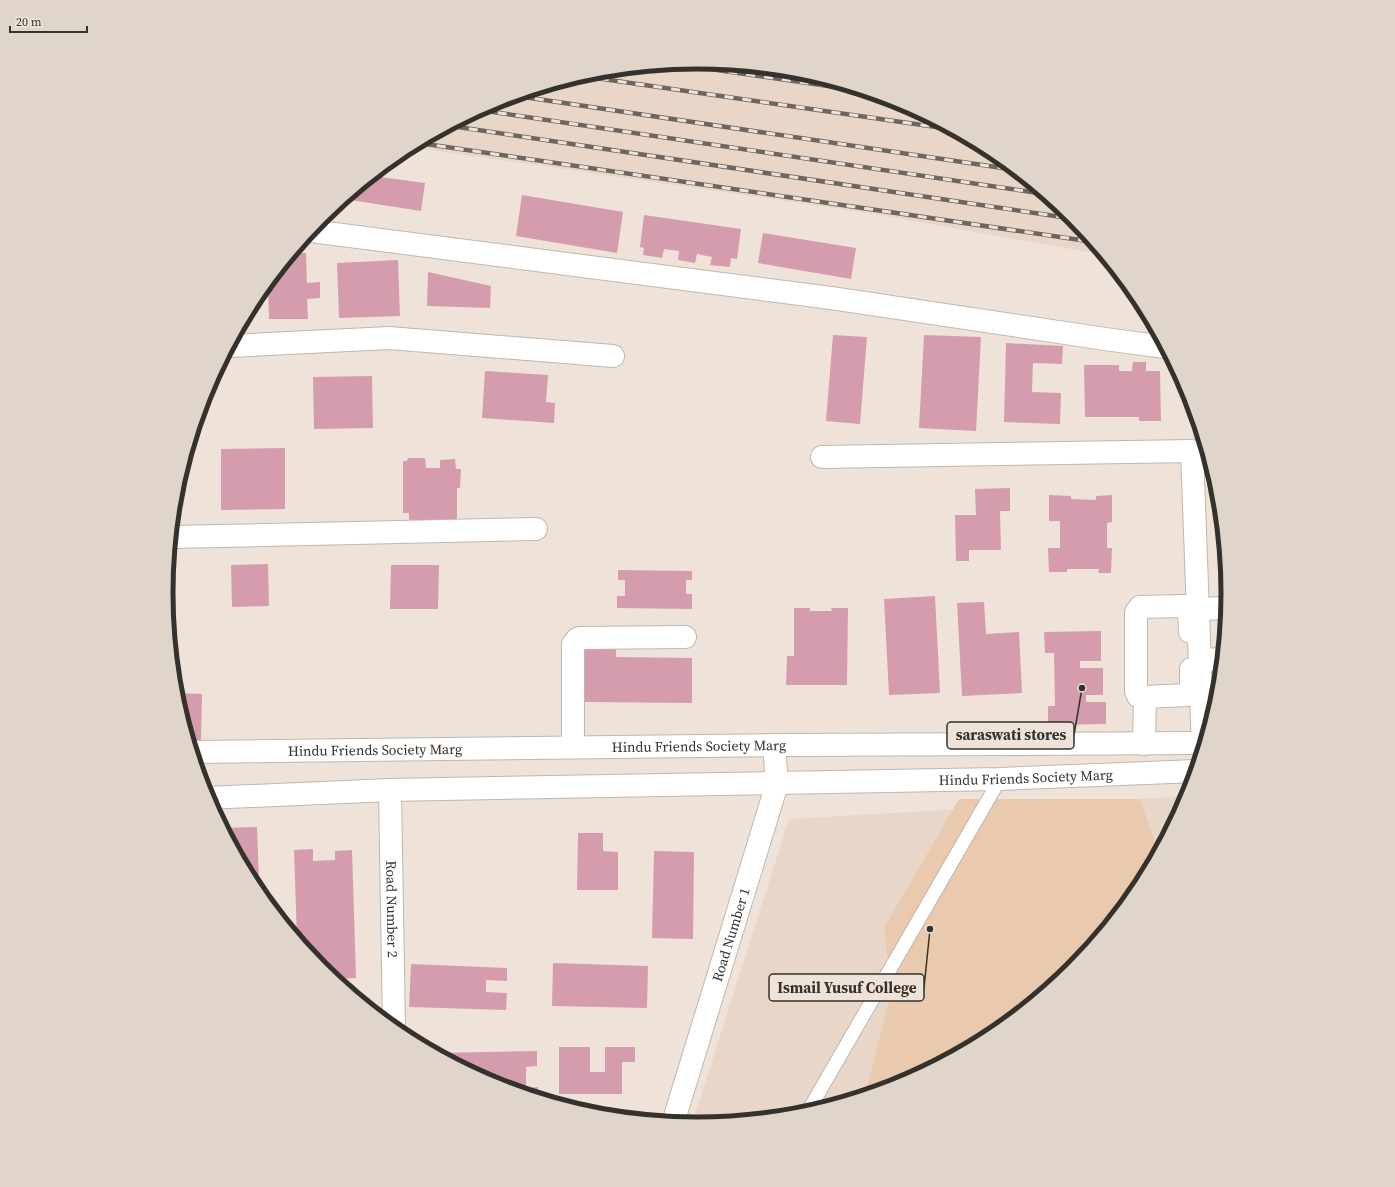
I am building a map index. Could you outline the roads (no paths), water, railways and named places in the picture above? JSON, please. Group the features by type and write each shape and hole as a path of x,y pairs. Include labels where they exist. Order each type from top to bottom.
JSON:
{"street":[{"path":"318,232 831,298 1160,346"},
{"path":"235,346 389,338 613,356"},
{"path":"822,457 1192,451 1203,731"},
{"path":"176,537 536,529"},
{"path":"1198,609 1222,609"},
{"path":"573,747 573,644 575,641 580,638 685,637"},
{"path":"1200,660 1218,659"},
{"path":"1144,744 1145,697"},
{"name":"Hindu Friends Society Marg","path":"198,752 774,745 1199,745"},
{"name":"Road Number 1","path":"675,1117 777,784 774,745"},
{"name":"Hindu Friends Society Marg","path":"215,798 390,790 1000,779 1191,771"},
{"name":"Road Number 2","path":"390,790 394,1021"}],"lane":[{"path":"812,1105 1000,779"}],"railway":[{"path":"713,69 830,86"},
{"path":"599,78 937,127"},
{"path":"528,98 1005,168"},
{"path":"491,112 1035,193"},
{"path":"458,127 1062,217"},
{"path":"427,144 1085,241"}],"place":[{"name":"saraswati stores","path":"1082,688"},
{"name":"Ismail Yusuf College","path":"930,929"}]}
